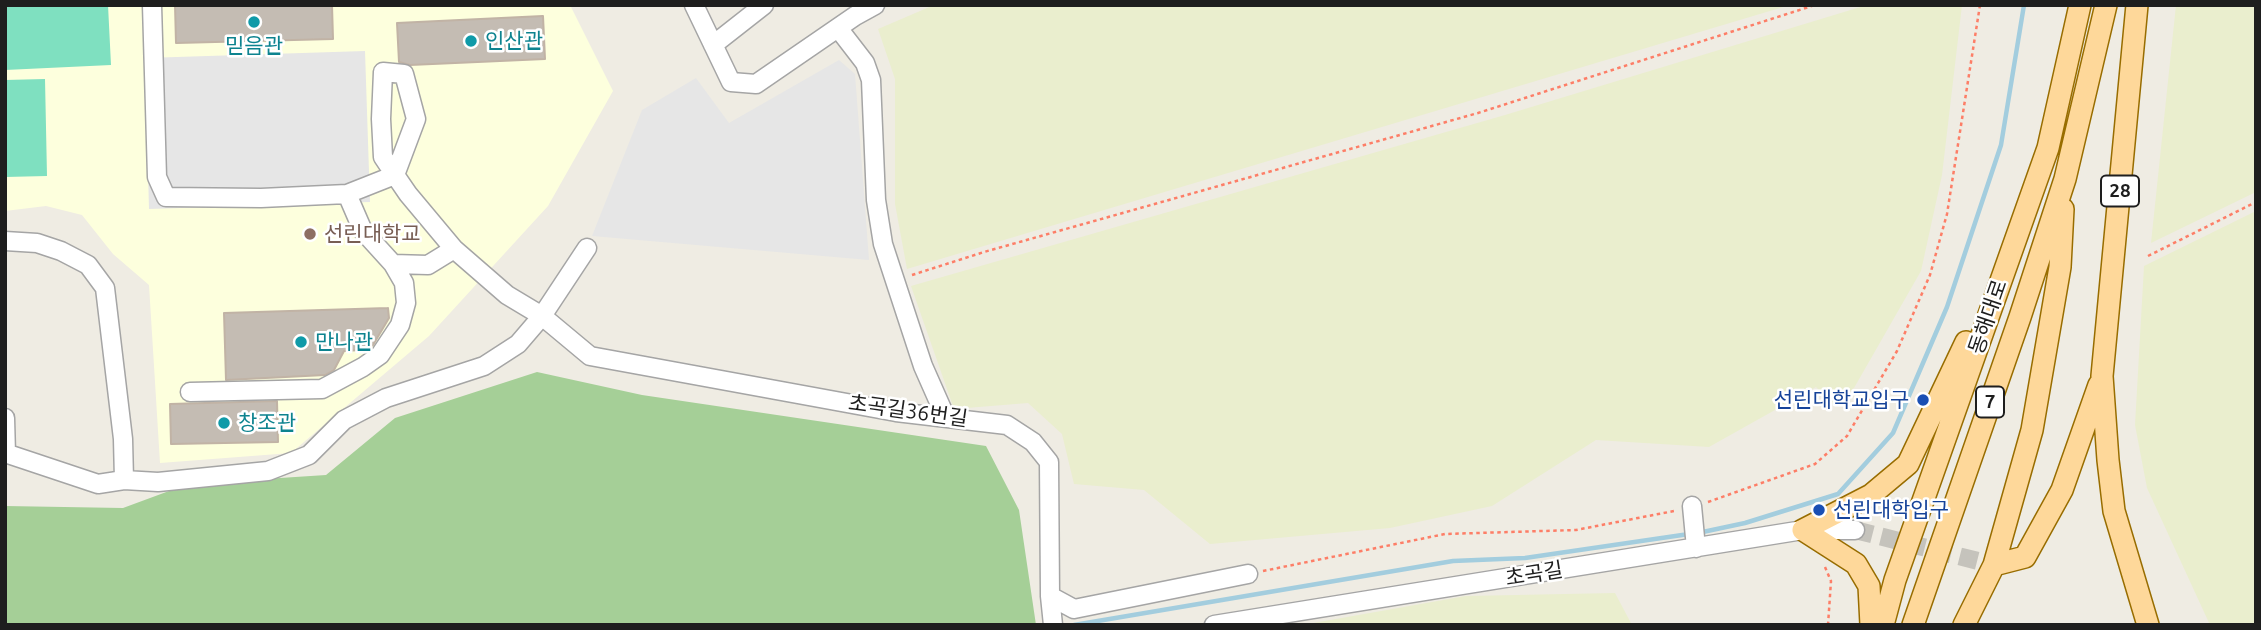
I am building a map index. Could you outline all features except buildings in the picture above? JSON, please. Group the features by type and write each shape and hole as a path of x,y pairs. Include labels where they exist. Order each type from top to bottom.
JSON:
{"main road":[{"name":"동해대로","path":"1883,625 1895,580 2048,148 2080,5"},
{"name":"동해대로","path":"1913,625 2065,179 2106,5"},
{"name":"28","path":"2137,5 2102,376 2114,511 2148,625"},
{"path":"1964,625 1994,565 2032,430 2060,267 2065,179"},
{"path":"1802,530 1871,495 1908,464 2011,250"},
{"path":"1994,565 2025,557 2062,490 2102,376"},
{"path":"1802,530 1856,564 1868,586 1871,625"}],"street":[{"path":"152,5 157,177 166,197 261,198 347,194 396,175"},
{"path":"694,5 731,82 756,84 875,5"},
{"path":"713,45 764,5"},
{"path":"838,28 865,63 871,80 876,200 883,244 923,366 946,418"},
{"name":"초곡길36번길","path":"396,175 416,119 404,74 383,72 383,157 408,194 454,250 507,295 542,316 590,356 896,412 1007,425 1033,442 1049,461 1050,596 1053,625"},
{"path":"190,393 322,389 380,355 400,325 406,303 404,283 393,264 363,231 347,194"},
{"path":"5,241 37,243 61,251 88,265 104,288 123,439 124,480"},
{"path":"5,418 6,454 99,484 124,480 158,482 268,471 309,455 344,420 386,398 484,366 519,344 542,316 587,248"},
{"path":"393,264 428,265 454,250"},
{"path":"1692,506 1696,548"},
{"name":"초곡길","path":"1214,625 1802,530 1855,530"},
{"path":"1050,596 1074,609 1248,574"}],"path":[{"path":"895,281 997,248 1478,113 1815,5"},
{"path":"1248,574 1445,534 1576,530 1638,519 1726,497 1815,464 1847,436 1897,351 1930,275 1947,214 1980,5"},
{"path":"2148,256 2256,202"},
{"path":"1822,560 1831,581 1828,625"}],"shaded area":[{"name":"선린대학교","path":"5,5 570,5 613,91 548,206 429,336 291,453 160,463 149,285 113,254 82,215 46,206 5,211"},
{"path":"934,5 1790,5 907,269 895,204 895,79 878,29"},
{"path":"1867,5 1962,5 1942,175 1921,271 1854,388 1832,404 1816,387 1709,447 1596,440 1492,506 1390,528 1210,544 1144,490 1074,484 1062,434 1028,403 954,409 911,286 1505,115"},
{"path":"2176,5 2256,5 2256,192 2151,243"},
{"path":"365,51 370,202 149,209 145,58"},
{"path":"839,60 855,74 869,260 592,236 642,110 696,78 729,123"},
{"path":"2256,211 2256,625 2210,625 2147,488 2135,425 2144,266"},
{"path":"1615,593 1632,625 1302,625 1466,596"}],"green space":[{"path":"5,5 108,5 111,65 5,70"},
{"path":"45,79 47,176 5,177 5,80"},
{"path":"537,372 642,395 986,446 1019,510 1036,625 5,625 5,506 123,508 188,484 326,475 395,418"}],"waterway":[{"path":"1698,533 1745,523 1838,494 1893,433 1947,307 2001,145 2024,5"},
{"path":"1074,625 1453,561 1525,558 1689,534"}],"tunnel":[{"path":"1855,530 1994,565"}],"place":[{"name":"믿음관","path":"254,22"},
{"name":"인산관","path":"471,41"},
{"name":"선린대학교","path":"310,234"},
{"name":"만나관","path":"301,342"},
{"name":"선린대학교입구","path":"1923,400"},
{"name":"창조관","path":"224,423"},
{"name":"선린대학입구","path":"1819,510"}]}
